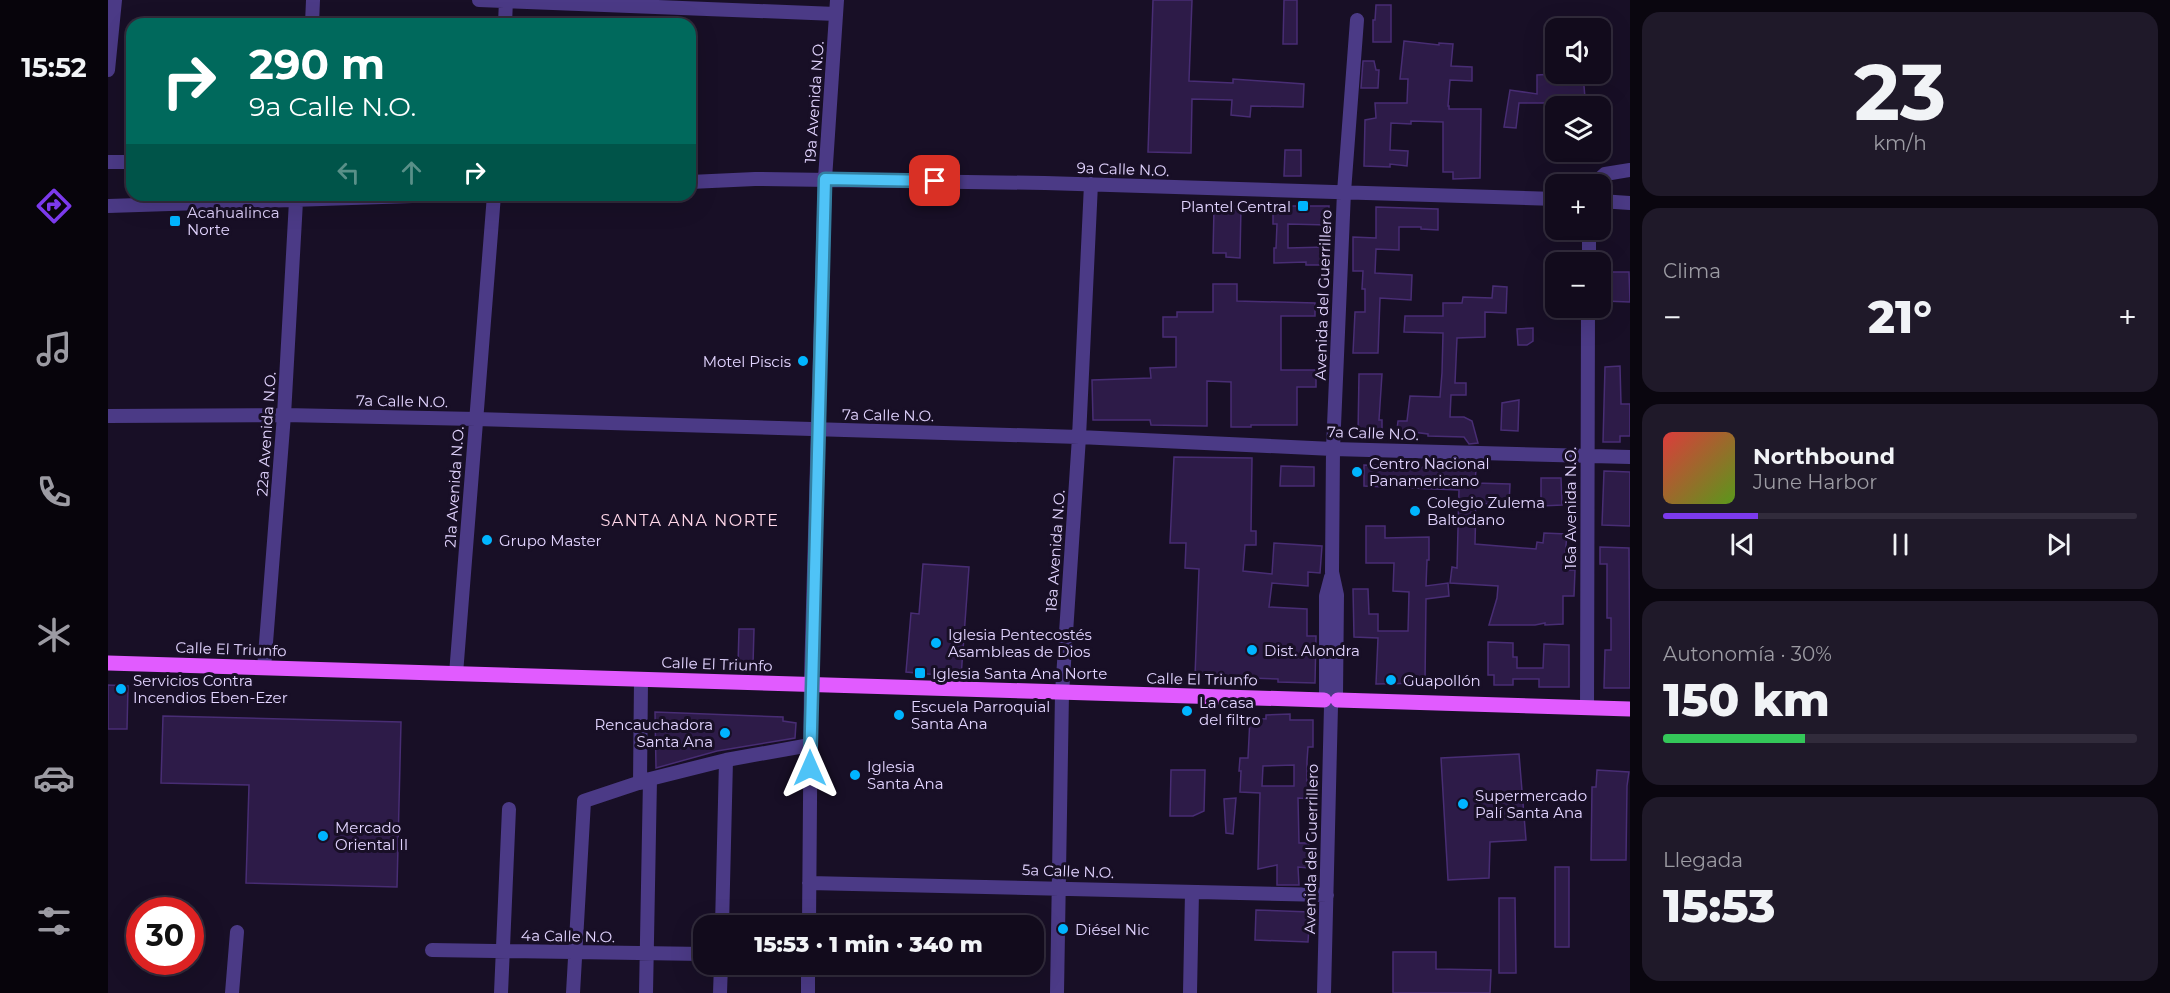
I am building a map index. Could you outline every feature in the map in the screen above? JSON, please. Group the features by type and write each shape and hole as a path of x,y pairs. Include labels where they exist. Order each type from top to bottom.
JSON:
{"main road":[{"name":"Calle El Triunfo","path":"108,663 1630,709"}],"street":[{"path":"108,70 115,0"},
{"path":"312,18 313,0"},
{"path":"479,0 836,14"},
{"name":"19a Avenida N.O.","path":"809,915 811,685 825,179 837,0"},
{"path":"505,18 506,1"},
{"name":"Avenida del Guerrillero","path":"1324,993 1331,699 1337,596 1332,572 1333,449 1344,192 1357,20"},
{"path":"108,162 126,162"},
{"path":"1605,174 1630,170"},
{"name":"9a Calle N.O.","path":"696,182 825,179 1091,184 1545,199"},
{"name":"18a Avenida N.O.","path":"1057,993 1062,693 1079,437 1091,184"},
{"path":"108,206 296,201"},
{"name":"22a Avenida N.O.","path":"264,668 284,415 296,201"},
{"name":"21a Avenida N.O.","path":"456,674 494,201"},
{"path":"1611,202 1630,203"},
{"name":"16a Avenida N.O.","path":"1587,708 1588,318"},
{"name":"7a Calle N.O.","path":"108,416 284,415 476,419 1079,437 1333,449 1630,457"},
{"path":"641,680 645,781 646,993"},
{"path":"573,993 584,801 645,781 726,760 810,745"},
{"path":"722,915 726,760"},
{"path":"501,993 509,809"},
{"name":"5a Calle N.O.","path":"809,883 1327,895"},
{"path":"1190,993 1192,892"},
{"path":"232,993 237,932"},
{"name":"4a Calle N.O.","path":"432,950 693,954"},
{"path":"720,993 721,975"},
{"path":"808,975 808,993"}],"building":[{"path":"1153,0 1192,0 1189,81 1233,83 1233,79 1304,84 1303,107 1251,106 1250,117 1231,115 1232,100 1192,99 1191,153 1148,152"},
{"path":"1284,0 1297,0 1297,44 1283,44"},
{"path":"1376,5 1391,5 1391,42 1373,42"},
{"path":"1404,41 1439,45 1439,43 1453,44 1451,66 1472,67 1472,81 1450,80 1448,106 1449,109 1481,109 1480,178 1453,179 1453,172 1443,172 1443,122 1391,123 1390,150 1408,151 1407,166 1390,164 1390,167 1364,166 1365,120 1376,118 1375,103 1407,103 1408,79 1400,79"},
{"path":"1363,61 1374,61 1376,70 1379,70 1378,88 1361,88"},
{"path":"1537,75 1545,75 1545,84 1584,84 1585,96 1545,96 1545,103 1519,103 1516,128 1504,127 1510,90 1537,94"},
{"path":"1285,150 1301,150 1301,176 1284,176"},
{"path":"1226,206 1241,206 1240,258 1226,257 1226,253 1213,253 1214,208 1226,208"},
{"path":"1273,206 1329,206 1328,225 1288,224 1288,248 1326,247 1326,265 1306,265 1306,262 1274,263 1277,224 1273,224"},
{"path":"1376,207 1438,209 1438,230 1399,227 1399,250 1376,249 1375,273 1412,275 1411,300 1380,298 1378,353 1353,353 1355,312 1365,312 1365,289 1362,289 1363,271 1353,271 1353,237 1376,238"},
{"path":"1611,272 1629,272 1630,302 1611,301"},
{"path":"1213,284 1237,284 1237,301 1315,303 1315,316 1281,316 1281,370 1316,370 1316,387 1297,387 1297,425 1231,427 1231,382 1207,381 1207,426 1151,425 1150,420 1093,420 1092,380 1151,378 1150,368 1176,367 1176,337 1163,337 1163,317 1177,317 1177,312 1213,312"},
{"path":"1493,286 1507,287 1506,313 1485,312 1485,337 1457,338 1455,383 1466,383 1466,395 1451,395 1450,417 1464,417 1472,421 1478,443 1469,444 1464,437 1428,436 1428,434 1397,430 1398,421 1407,421 1410,396 1440,397 1442,373 1443,333 1404,332 1405,316 1443,316 1443,303 1462,303 1463,297 1492,298"},
{"path":"1533,328 1533,341 1527,345 1518,345 1517,329"},
{"path":"1620,366 1621,404 1630,404 1630,436 1620,436 1620,442 1603,442 1605,367"},
{"path":"1359,374 1382,374 1379,420 1382,420 1382,435 1358,434"},
{"path":"1519,400 1518,431 1501,430 1502,403"},
{"path":"1174,457 1252,458 1251,531 1256,531 1256,545 1245,545 1243,571 1272,574 1274,543 1322,546 1320,573 1308,572 1308,586 1272,583 1269,607 1307,609 1307,636 1316,636 1315,683 1278,682 1278,679 1195,676 1199,569 1185,568 1186,543 1170,543"},
{"path":"1364,465 1476,469 1475,483 1510,484 1509,505 1476,503 1475,544 1536,549 1537,542 1543,543 1544,533 1567,534 1565,557 1571,557 1570,570 1575,570 1574,596 1563,596 1563,624 1489,625 1498,586 1450,583 1452,567 1457,568 1459,490 1364,486"},
{"path":"1281,466 1314,467 1314,486 1280,486"},
{"path":"1604,471 1630,472 1630,526 1602,525"},
{"path":"1541,478 1561,478 1562,505 1541,506"},
{"path":"1366,526 1385,526 1385,538 1429,537 1426,586 1448,583 1449,596 1426,599 1425,683 1376,684 1378,638 1354,637 1353,589 1368,589 1369,614 1378,614 1378,631 1408,631 1409,592 1393,591 1394,563 1366,563"},
{"path":"1600,547 1629,548 1630,688 1604,688 1605,650 1611,650 1611,618 1607,618 1607,564 1600,564"},
{"name":"Iglesia Pentecostés Asambleas de Dios","path":"923,564 969,567 961,677 906,672 911,613 919,614"},
{"path":"739,629 754,629 753,665 738,665"},
{"path":"1488,642 1513,643 1513,657 1517,657 1517,668 1543,668 1544,644 1569,645 1569,687 1539,687 1539,679 1513,679 1513,685 1494,685 1494,675 1488,675"},
{"path":"108,685 128,686 127,729 108,729"},
{"name":"Rencauchadora Santa Ana","path":"655,712 783,717 783,721 796,723 795,738 717,751 656,768"},
{"path":"1290,714 1290,720 1313,720 1313,747 1308,747 1307,781 1314,781 1313,799 1298,798 1299,843 1309,843 1309,868 1298,867 1299,885 1277,885 1277,865 1258,869 1260,793 1240,792 1240,758 1248,758 1250,718 1266,719 1266,715","holes":["1294,765 1294,786 1262,786 1263,766"]},
{"name":"Mercado Oriental II","path":"163,716 401,722 397,887 246,883 249,785 161,783"},
{"path":"1519,754 1526,840 1490,842 1489,878 1448,880 1441,758"},
{"path":"1171,770 1205,770 1204,811 1193,816 1170,816"},
{"path":"1597,770 1629,772 1626,860 1591,860 1592,787 1596,787"},
{"path":"1236,798 1233,834 1226,833 1224,799"},
{"path":"1555,867 1569,867 1569,947 1555,947"},
{"path":"1499,898 1515,898 1516,973 1499,973"},
{"path":"1256,910 1310,912 1308,942 1255,940"},
{"path":"1393,952 1436,952 1436,969 1491,970 1490,993 1393,993"}],"place":[{"name":"Plantel Central","path":"1303,206"},
{"name":"Acahualinca Norte","path":"175,221"},
{"name":"Motel Piscis","path":"803,361"},
{"name":"Centro Nacional Panamericano","path":"1357,472"},
{"name":"Colegio Zulema Baltodano","path":"1415,511"},
{"name":"Grupo Master","path":"487,540"},
{"name":"Iglesia Pentecostés Asambleas de Dios","path":"936,643"},
{"name":"Dist. Alondra","path":"1252,650"},
{"name":"Iglesia Santa Ana Norte","path":"920,673"},
{"name":"Guapollón","path":"1391,680"},
{"name":"Servicios Contra Incendios Eben-Ezer","path":"121,689"},
{"name":"La casa del filtro","path":"1187,711"},
{"name":"Escuela Parroquial Santa Ana","path":"899,715"},
{"name":"Rencauchadora Santa Ana","path":"725,733"},
{"name":"Iglesia Santa Ana","path":"855,775"},
{"name":"Supermercado Palí Santa Ana","path":"1463,804"},
{"name":"Mercado Oriental II","path":"323,836"},
{"name":"Diésel Nic","path":"1063,929"}],"district":[{"name":"SANTA ANA NORTE","path":"690,520"}],"route":[{"path":"810,768 825,179 935,181"}]}
